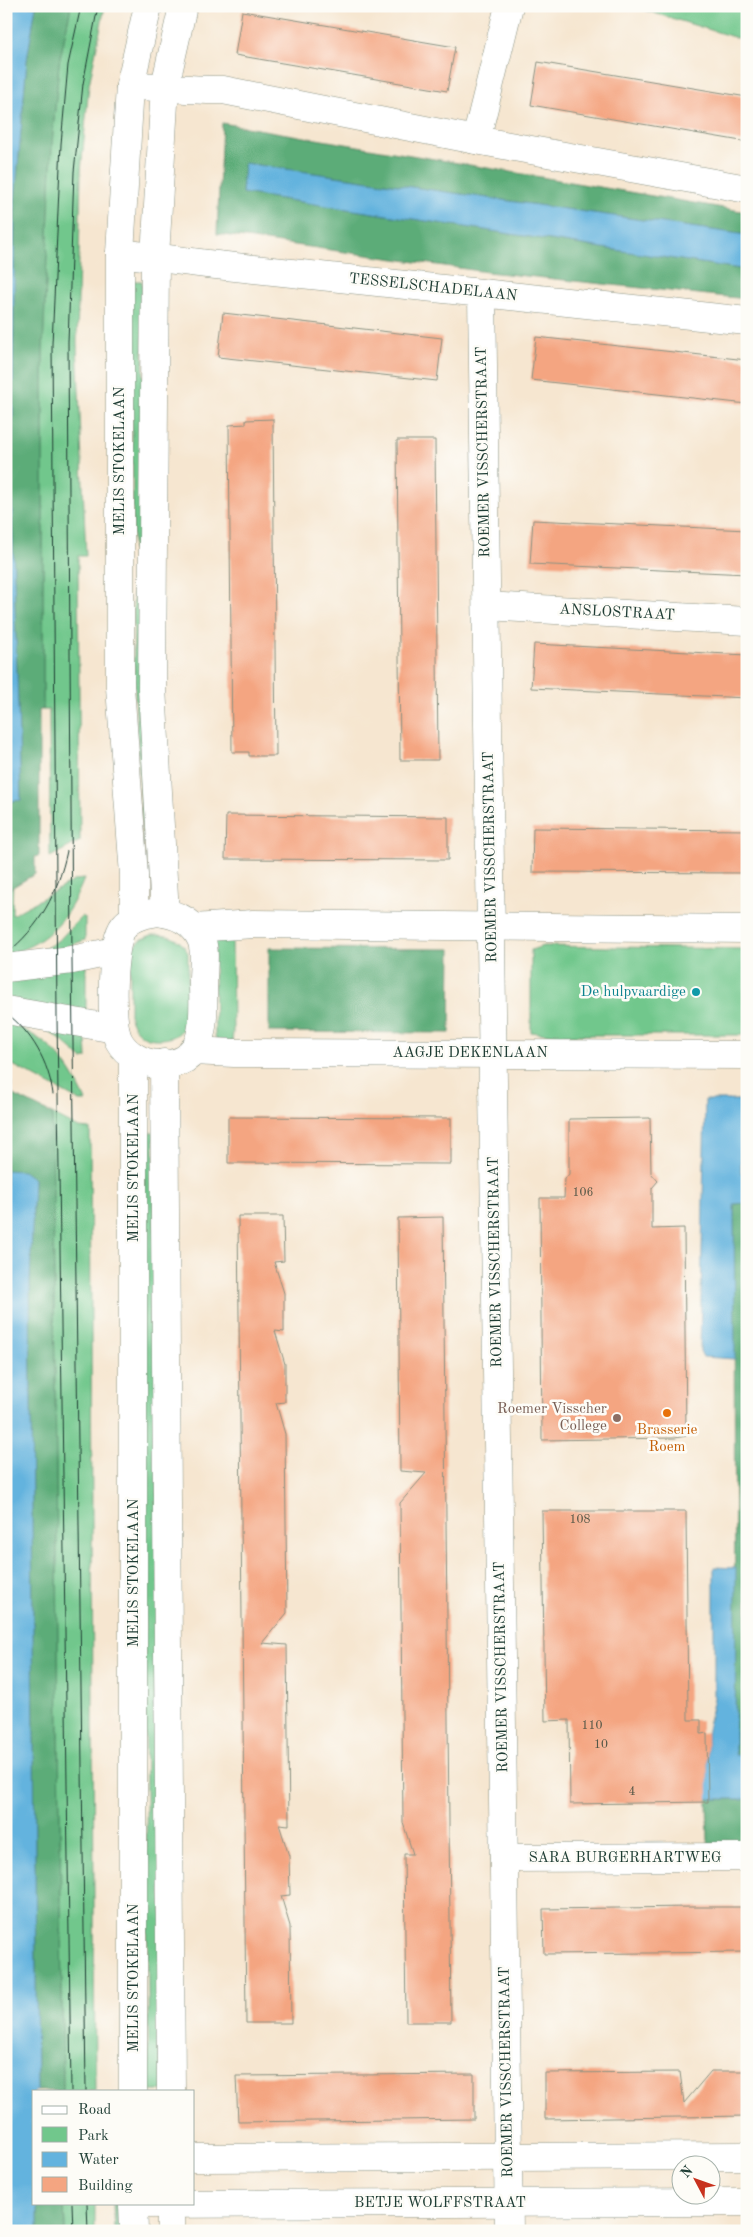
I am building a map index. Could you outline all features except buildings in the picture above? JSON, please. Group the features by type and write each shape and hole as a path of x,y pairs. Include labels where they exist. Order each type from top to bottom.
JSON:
{"street":[{"name":"MELIS STOKELAAN","path":"134,918 134,875 120,687 120,253 130,86 148,6"},
{"path":"165,913 152,688 155,257 165,86 183,6"},
{"path":"476,140 509,6"},
{"path":"130,86 165,86 199,90 223,90 476,140 747,188"},
{"name":"TESSELSCHADELAAN","path":"120,253 482,294 747,321"},
{"name":"ROEMER VISSCHERSTRAAT","path":"482,294 509,2231"},
{"name":"ANSLOSTRAAT","path":"486,606 747,621"},
{"path":"158,912 165,913 177,915 194,928 204,946 203,1032 192,1050 181,1061 151,1063 133,1056 120,1042 115,1029 115,951 124,926 134,918 158,912"},
{"path":"194,928 253,924 491,928 747,929"},
{"path":"6,968 72,960 115,951"},
{"path":"6,1010 115,1029"},
{"name":"AAGJE DEKENLAAN","path":"192,1050 234,1053 747,1055"},
{"name":"MELIS STOKELAAN","path":"133,1056 133,2090"},
{"name":"MELIS STOKELAAN","path":"164,1063 171,2090"},
{"name":"SARA BURGERHARTWEG","path":"504,1858 747,1857"},
{"path":"195,2158 747,2156"},
{"name":"BETJE WOLFFSTRAAT","path":"134,2213 509,2203 747,2202"}],"green space":[{"path":"6,6 35,6 12,915 75,880 84,879 72,905 56,926 37,942 11,954 86,965 86,1014 10,1024 36,1037 57,1054 73,1075 86,1101 80,1101 11,1064 14,1237 6,2231"},
{"path":"36,6 71,6 59,63 52,143 43,348 43,710 39,710 39,856 35,857 35,874 6,891 6,802 21,800 12,512 15,201 27,60"},
{"path":"71,6 105,6 89,85 81,172 77,343 86,556 78,556 80,841 50,857 49,710 43,710 43,348 52,143 59,63"},
{"path":"631,6 747,6 747,41"},
{"path":"222,123 747,212 747,235 244,163 242,193 747,270 747,299 487,272 217,234"},
{"path":"133,281 142,281 151,842 143,842 134,677 131,286"},
{"path":"82,916 85,918 85,940 41,956 40,952 60,939"},
{"path":"152,935 178,940 188,953 188,1011 186,1019 180,1032 166,1039 154,1039 142,1035 136,1030 130,1018 130,952 139,941"},
{"path":"232,936 232,1043 216,1039 215,1035 214,944 215,939"},
{"path":"543,946 747,949 747,1035 555,1035 531,1032 531,950"},
{"path":"269,948 451,949 450,1033 269,1032"},
{"path":"41,1026 86,1037 87,1058 82,1059 61,1040"},
{"path":"6,1091 52,1114 63,2090 37,2090 30,1282 34,1179 6,1170"},
{"path":"52,1114 79,1128 90,1129 95,2090 63,2090"},
{"path":"145,1133 154,1133 164,2090 149,2090 141,1300"},
{"path":"747,1203 747,1759 735,1754 734,1204"},
{"path":"707,1799 747,1799 747,1844 708,1844"},
{"path":"38,2204 64,2204 65,2231 38,2231"},
{"path":"64,2204 95,2204 95,2231 65,2231"},
{"path":"113,2204 129,2204 129,2231 114,2231"}],"water":[{"path":"6,6 36,6 27,60 15,201 12,512 21,800 6,802"},
{"path":"244,163 747,235 747,270 242,193"},
{"path":"705,1100 741,1100 741,1174 747,1174 747,1203 734,1204 735,1359 703,1357 700,1351"},
{"path":"6,1170 23,1171 34,1179 30,1282 37,2090 32,2090 32,2204 38,2204 38,2231 6,2231"},
{"path":"714,1567 736,1568 735,1754 747,1759 747,1799 707,1799 707,1730 714,1698"}],"tram line":[{"path":"71,2090 57,1017 52,344 61,144 68,65 81,6"},
{"path":"86,2090 72,960 68,342 74,172 83,84 98,6"},
{"path":"6,954 29,932 46,908 53,895 67,851"},
{"path":"6,1013 24,1029 38,1049 48,1071 53,1094"},
{"path":"72,2204 73,2231"},
{"path":"87,2204 88,2231"}],"place":[{"name":"De hulpvaardige","path":"696,992"},
{"name":"Brasserie Roem","path":"667,1413"},
{"name":"Roemer Visscher College","path":"617,1418"}]}
